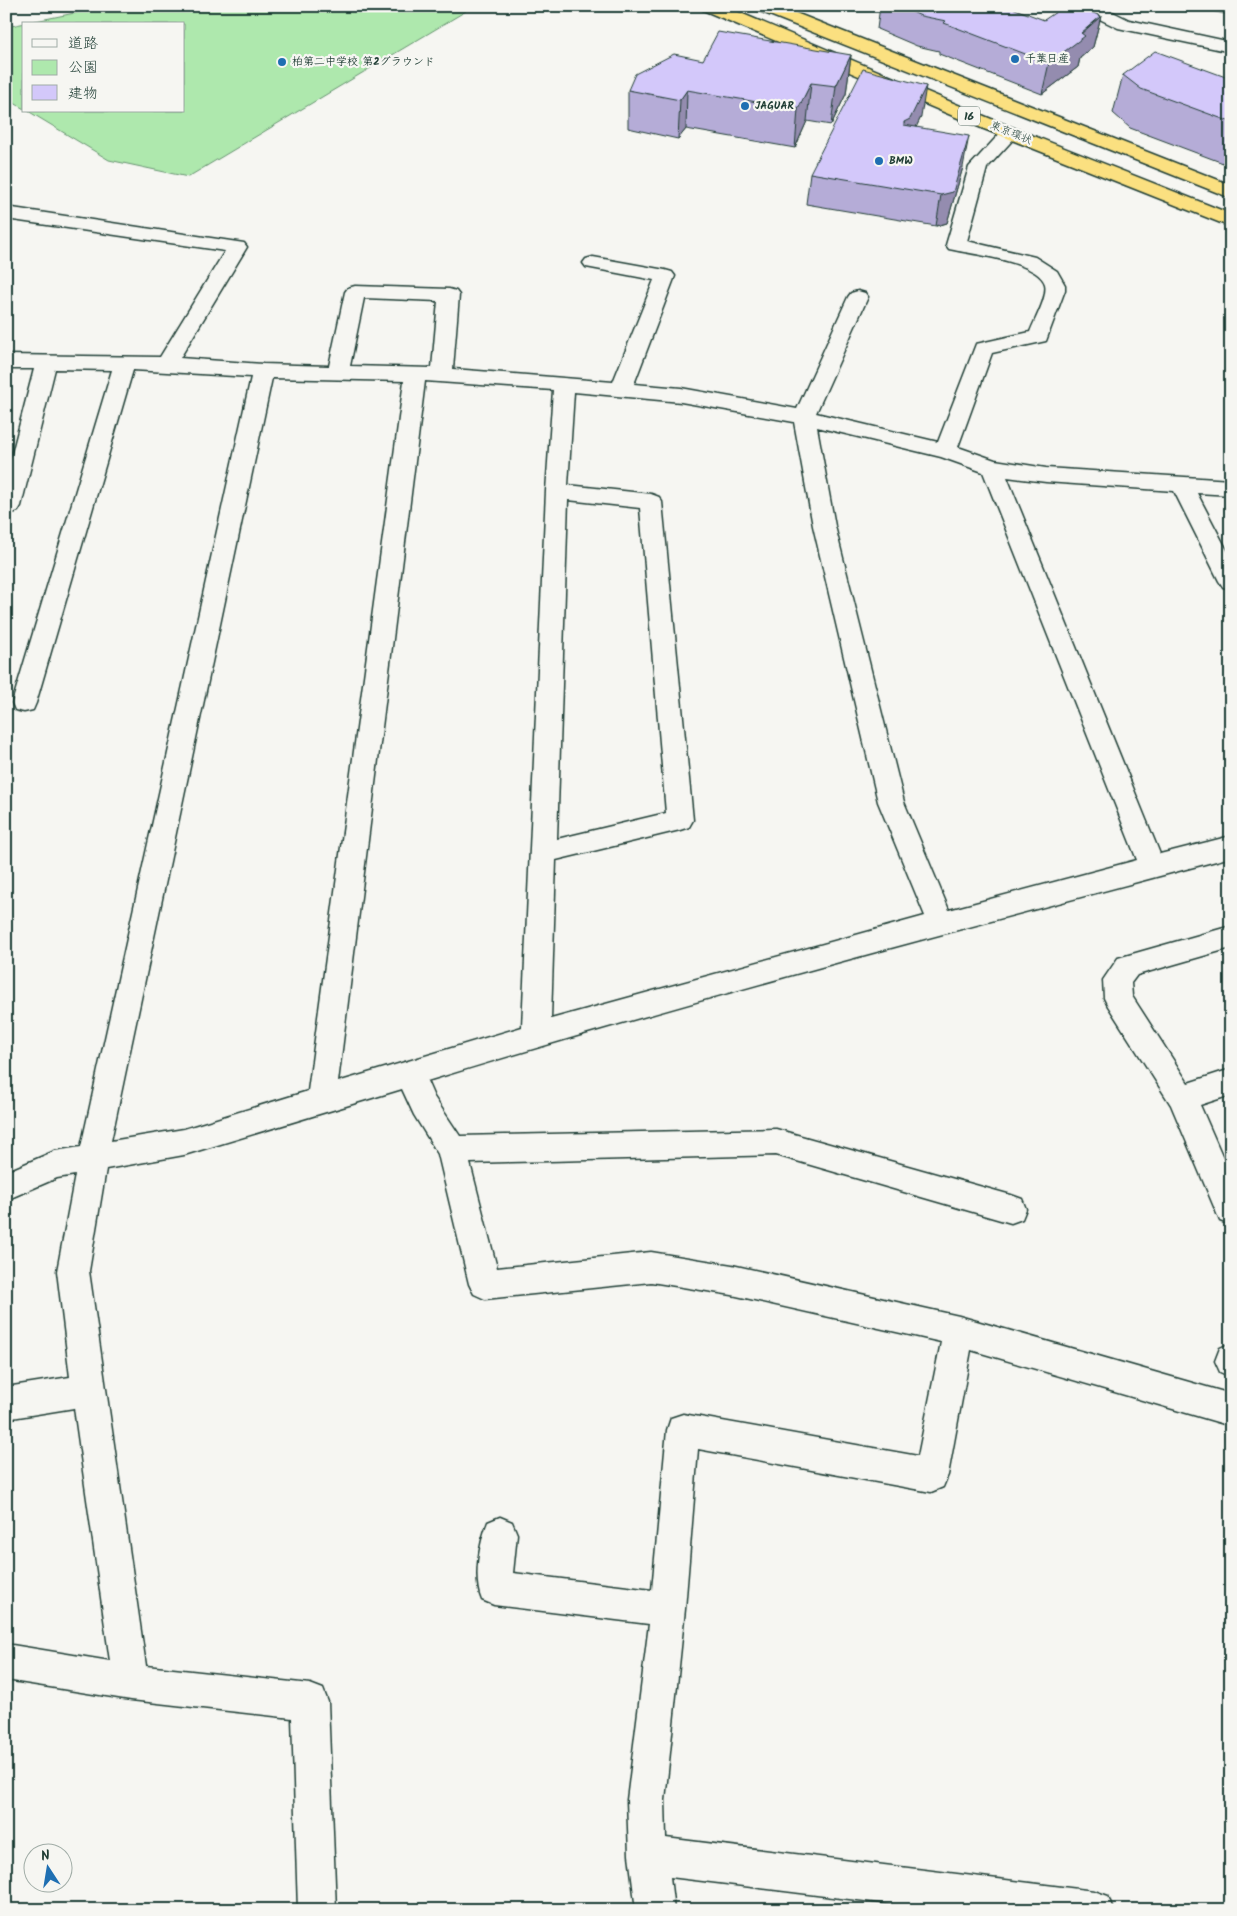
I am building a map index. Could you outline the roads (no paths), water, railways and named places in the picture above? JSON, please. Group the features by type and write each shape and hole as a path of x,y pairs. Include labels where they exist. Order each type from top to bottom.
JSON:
{"highway":[{"name":"東京環状","path":"709,6 1010,133 1231,221"},
{"name":"東京環状","path":"763,6 1231,192"}],"street":[{"path":"1086,6 1124,24 1231,47"},
{"path":"1217,6 1231,9"},
{"path":"946,452 983,349 1039,336 1055,286 1051,274 1036,263 956,245 978,167 1010,133"},
{"path":"6,213 237,247 166,364"},
{"path":"593,262 665,276 621,389"},
{"path":"338,373 355,292 449,295 442,375"},
{"path":"858,297 804,418 824,526 891,802 941,923"},
{"path":"7,356 46,362 166,364 263,371 442,375 564,383 681,395 804,418 946,452 992,468 1046,475 1231,488"},
{"path":"6,508 10,506 46,362"},
{"path":"24,703 124,364"},
{"path":"131,1682 88,1390 73,1270 93,1158 263,371"},
{"path":"322,1098 414,374"},
{"path":"536,1035 557,491 564,383"},
{"path":"992,468 1152,866"},
{"path":"1182,486 1231,581"},
{"path":"542,853 680,820 651,502 557,491"},
{"path":"6,1186 55,1165 184,1142 322,1098 536,1035 941,923 1231,846"},
{"path":"1231,938 1128,966 1117,980 1118,998 1182,1098 1231,1211"},
{"path":"409,1073 424,1106 452,1150 485,1284 651,1267 732,1280 959,1330 1231,1410"},
{"path":"1182,1098 1231,1082"},
{"path":"452,1150 776,1142 1011,1209"},
{"path":"655,1910 648,1855 646,1800 668,1609 683,1430 932,1475 959,1330"},
{"path":"6,1403 88,1390"},
{"path":"500,1534 494,1588 668,1609"},
{"path":"6,1662 131,1682 310,1702 317,1910"},
{"path":"648,1855 1094,1910"}],"place":[{"name":"千葉日産","path":"1015,59"},
{"name":"柏第二中学校 第2グラウンド","path":"282,62"},
{"name":"JAGUAR","path":"745,106"},
{"name":"BMW","path":"879,161"}]}
